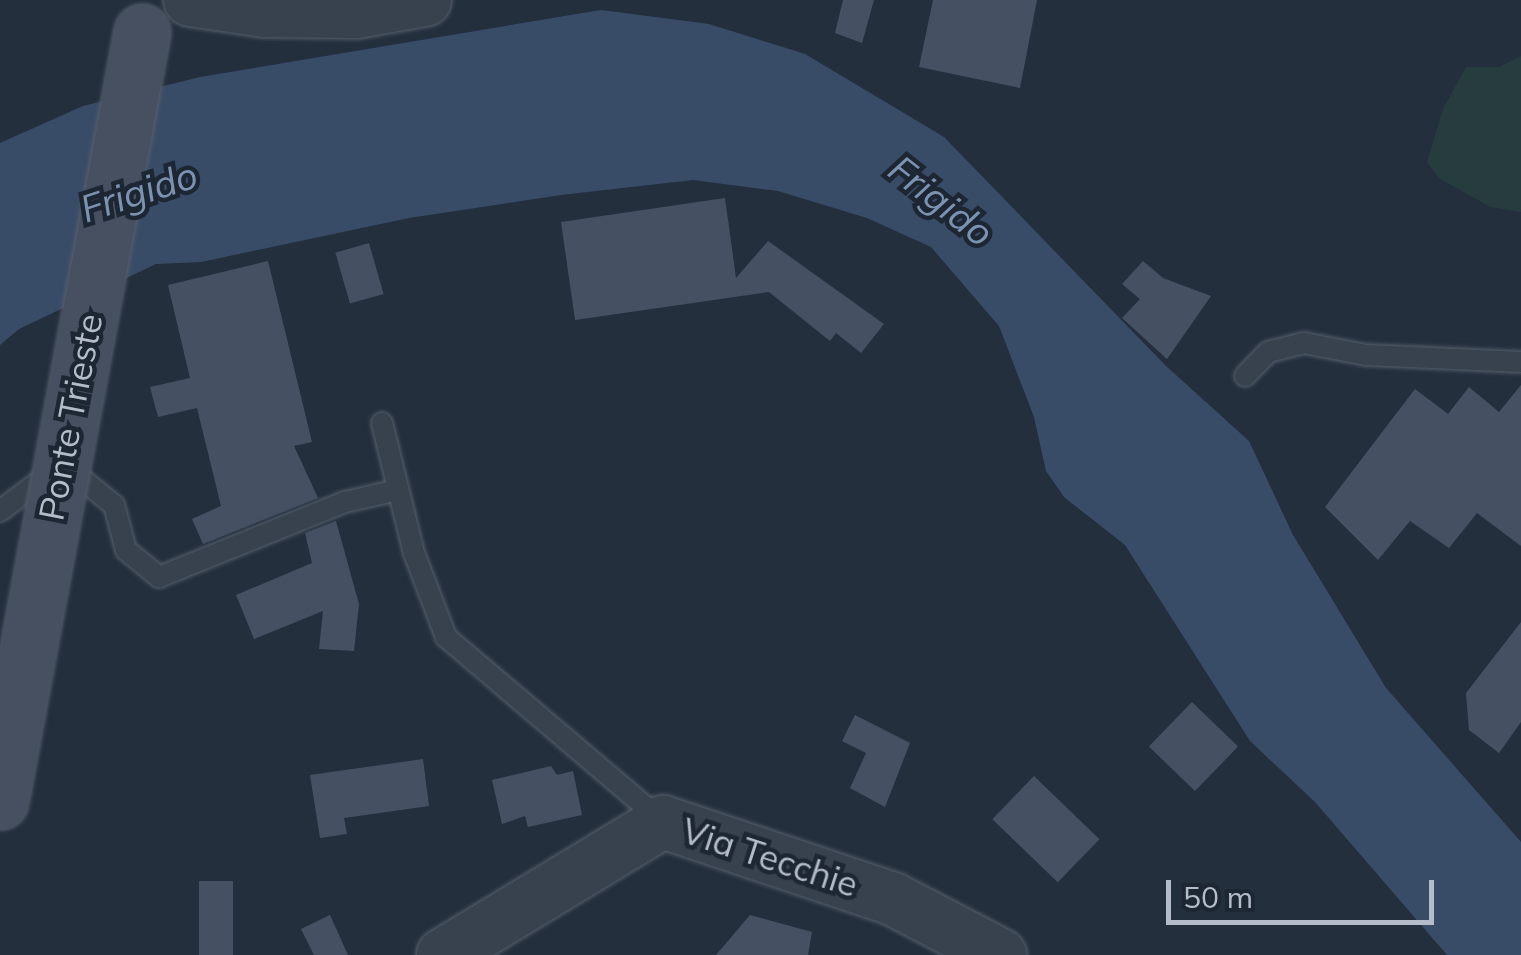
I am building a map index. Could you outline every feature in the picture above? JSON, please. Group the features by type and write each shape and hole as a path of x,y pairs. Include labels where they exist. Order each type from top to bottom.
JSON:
{"main road":[{"name":"Ponte Trieste","path":"0,801 142,32"}],"street":[{"path":"190,0 283,12 357,12 425,0"},
{"name":"Via Tecchie","path":"443,955 663,822 893,899 1000,955"}],"lane":[{"path":"1245,376 1268,352 1304,343 1366,354 1521,362"},
{"path":"382,423 398,490 446,638 663,822"},
{"path":"0,511 36,484 83,480 114,505 126,550 159,578 345,502 398,490"}],"green space":[{"path":"1521,56 1521,212 1490,207 1439,178 1427,162 1443,109 1466,67 1499,67"}],"water":[{"name":"Frigido","path":"601,10 709,24 805,54 944,137 1166,366 1249,441 1293,535 1386,688 1521,842 1521,955 1447,955 1315,802 1250,741 1125,545 1064,497 1046,471 1034,417 999,326 931,247 867,218 778,191 693,180 561,195 409,218 201,262 156,264 19,329 0,345 0,143 83,106 200,77"}],"building":[{"path":"843,0 874,0 862,43 835,33"},
{"path":"933,0 1037,0 1020,88 919,67"},
{"path":"725,198 736,278 768,241 884,324 861,353 836,333 830,341 769,292 575,320 561,222"},
{"path":"369,243 384,294 350,304 335,253"},
{"path":"268,261 312,442 294,446 318,498 203,544 192,519 221,506 197,408 158,417 150,387 190,378 168,285"},
{"path":"1143,261 1163,278 1211,296 1167,359 1122,318 1140,299 1122,284"},
{"path":"1521,385 1521,546 1477,513 1449,548 1410,521 1378,560 1325,507 1415,389 1448,414 1469,387 1499,412"},
{"path":"336,521 359,604 354,651 319,649 323,611 254,639 236,595 312,563 305,533"},
{"path":"1521,622 1521,722 1499,753 1469,730 1466,693"},
{"path":"1192,702 1238,746 1195,791 1149,747"},
{"path":"855,715 910,743 885,807 850,788 866,753 842,741"},
{"path":"423,759 429,806 344,818 347,834 320,838 310,775"},
{"path":"551,766 557,775 573,771 582,815 528,827 525,816 502,824 492,780"},
{"path":"1034,776 1099,839 1058,882 992,819"},
{"path":"199,881 233,881 233,955 199,955"},
{"path":"330,915 348,955 314,955 301,929"},
{"path":"750,915 812,932 808,955 716,955"}]}
